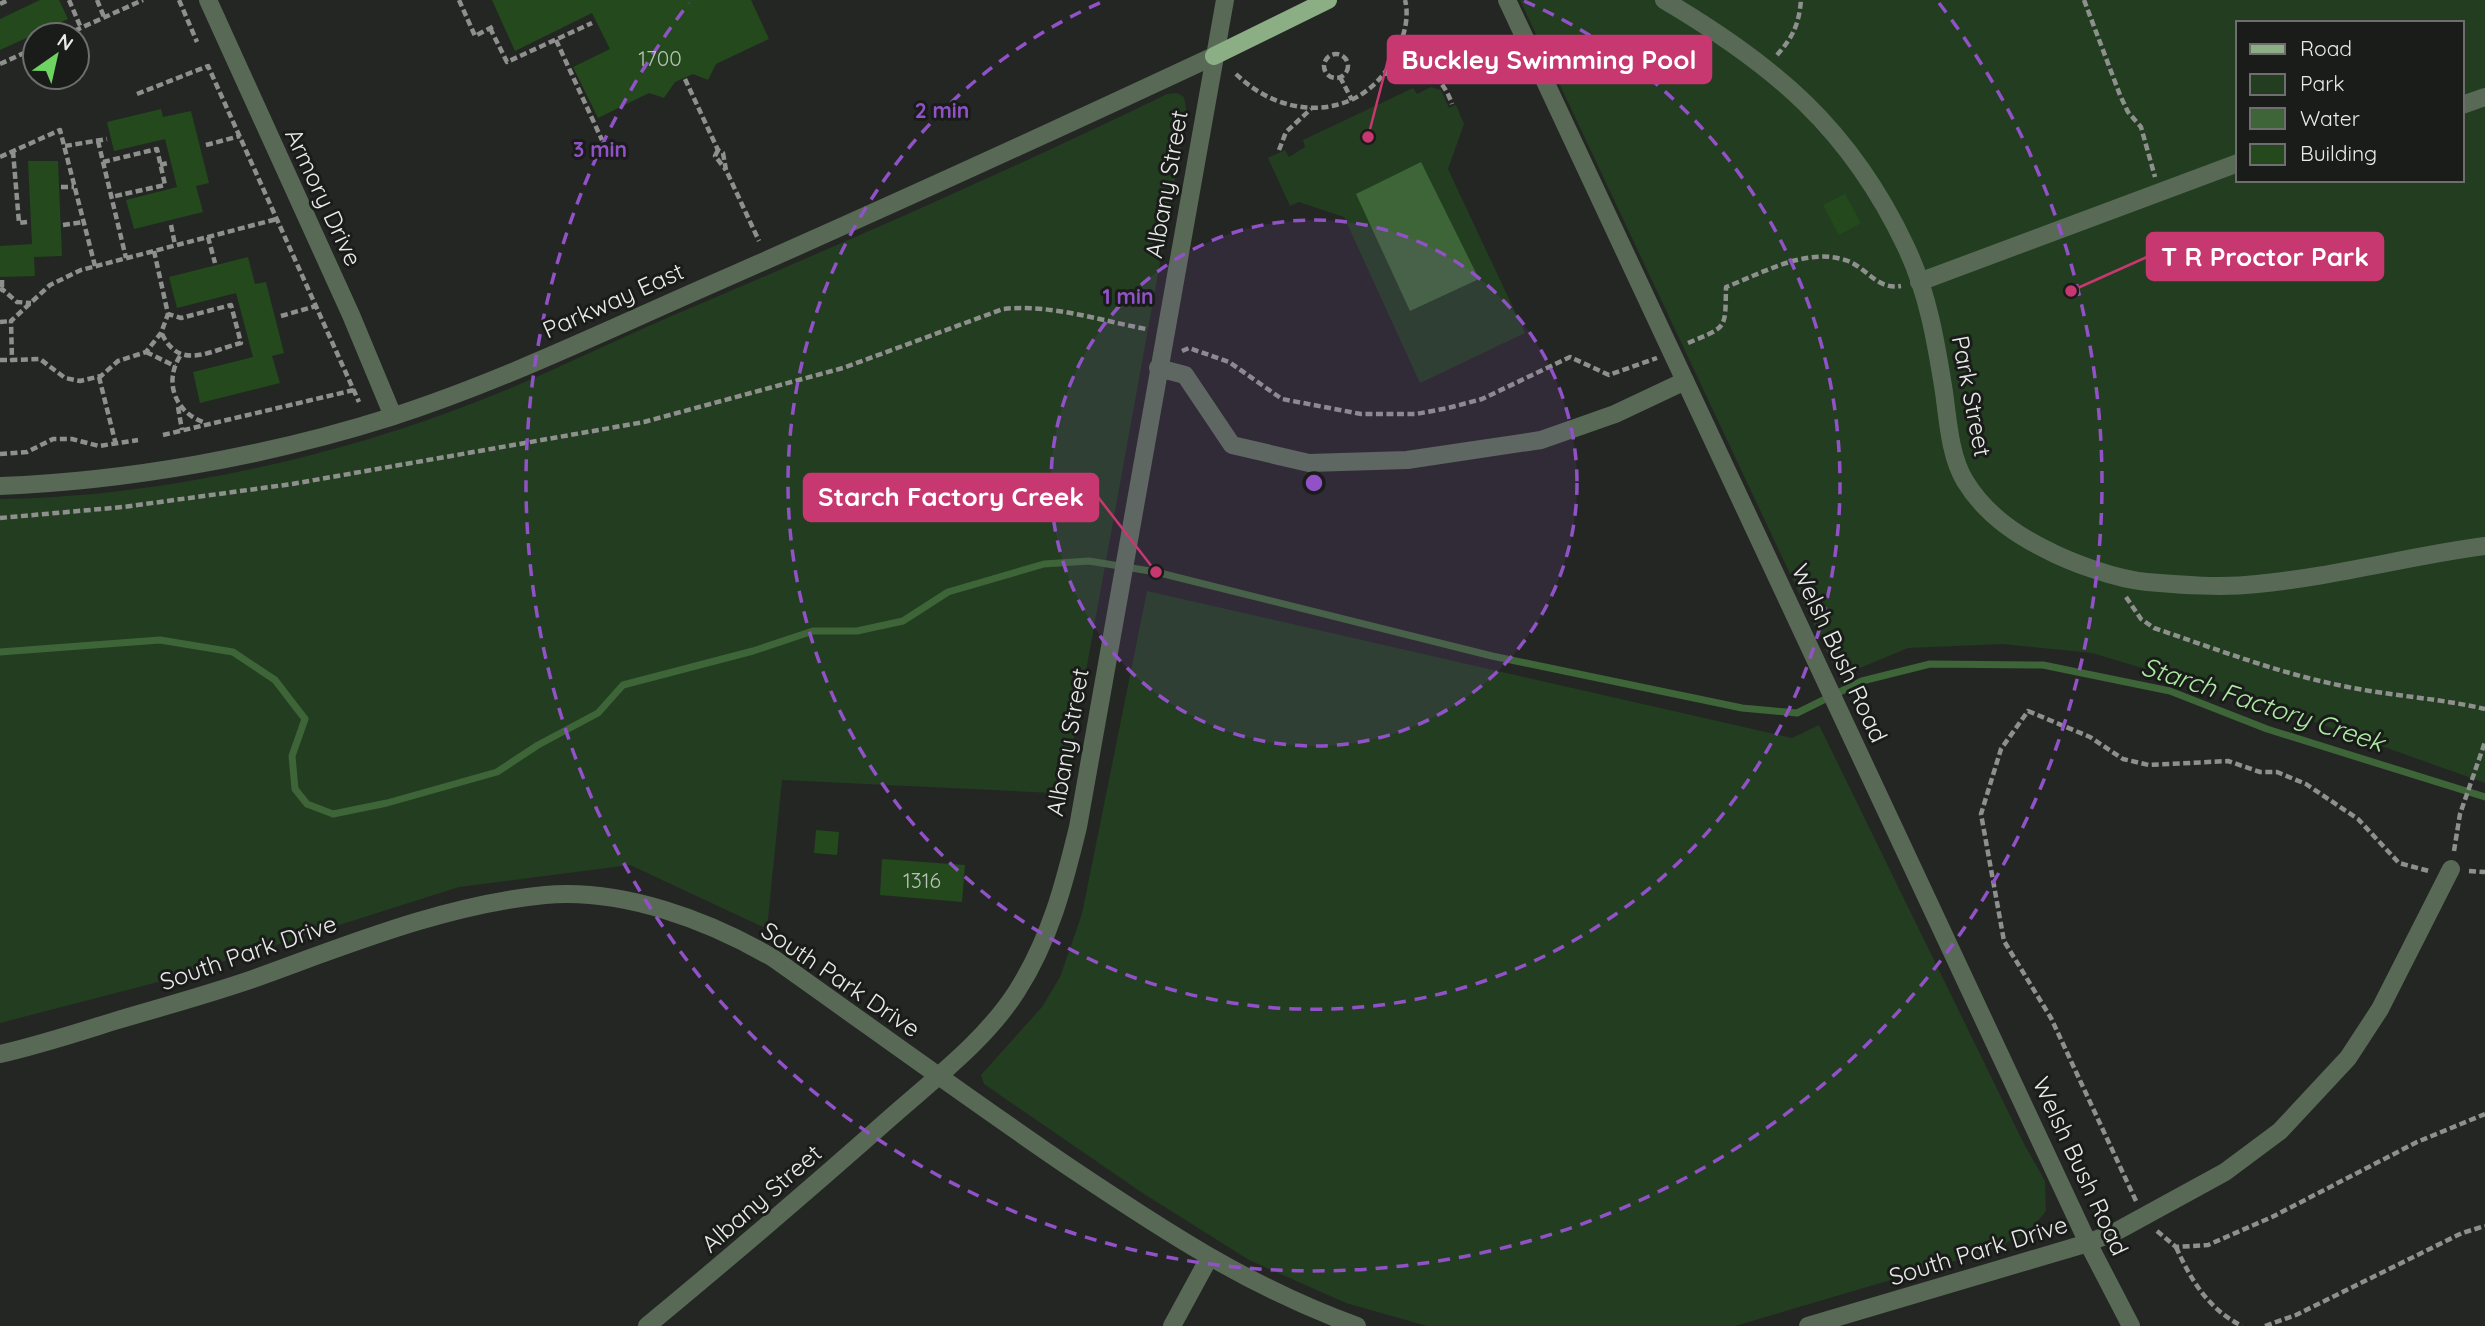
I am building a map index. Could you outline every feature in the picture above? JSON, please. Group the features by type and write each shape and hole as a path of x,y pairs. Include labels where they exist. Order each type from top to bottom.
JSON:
{"main road":[{"path":"1214,56 1328,0"}],"street":[{"name":"Armory Drive","path":"208,0 351,315 393,416"},
{"name":"Albany Street","path":"647,1326 764,1230 976,1040 1016,993 1043,945 1057,909 1078,827 1225,0"},
{"name":"Welsh Bush Road","path":"1507,0 2088,1243 2131,1326"},
{"name":"Park Street","path":"1664,0 1720,34 1795,91 1833,129 1868,180 1907,248 1932,319 1952,442 1964,480 1987,510 2023,538 2064,559 2144,582 2254,585 2485,546"},
{"name":"Parkway East","path":"0,486 54,484 205,462 393,416 496,378 880,211 1214,56"},
{"path":"2464,104 2485,97"},
{"path":"1919,282 2236,164"},
{"path":"1158,368 1185,375 1232,445 1309,463 1407,460 1541,440 1615,414 1685,381"},
{"name":"South Park Drive","path":"1808,1326 2088,1243 2145,1216 2225,1172 2280,1131 2348,1058 2381,1009 2451,870"},
{"name":"South Park Drive","path":"0,1054 226,988 365,939 466,909 547,895 604,897 654,909 744,941 939,1075 990,1114 1209,1258 1255,1284 1357,1326"},
{"path":"1172,1326 1209,1258"}],"path":[{"path":"0,4 8,0"},
{"path":"69,0 78,21"},
{"path":"97,0 104,17"},
{"path":"91,23 143,0"},
{"path":"178,0 197,42"},
{"path":"459,0 475,36 492,27 507,62 592,23"},
{"path":"1236,74 1272,102 1312,108 1352,100 1383,74 1403,38 1406,22 1405,0"},
{"path":"1765,68 1792,38 1799,21 1801,0"},
{"path":"2084,0 2120,95 2128,112 2141,127 2147,156 2160,191"},
{"path":"556,40 602,140"},
{"path":"1,62 21,54"},
{"path":"1337,54 1346,61 1346,72 1340,77 1332,77 1326,73 1325,62 1330,56 1337,54"},
{"path":"137,94 208,66 359,402"},
{"path":"1383,74 1403,70 1424,72 1442,83 1452,104"},
{"path":"1340,77 1352,100"},
{"path":"685,79 718,150 727,162 726,170 759,241"},
{"path":"1279,150 1286,132 1312,108"},
{"path":"0,157 61,130 94,266"},
{"path":"206,145 240,136"},
{"path":"65,146 107,139"},
{"path":"98,141 126,258"},
{"path":"103,162 157,149 165,185 111,197"},
{"path":"13,151 19,223 27,222"},
{"path":"160,165 168,163"},
{"path":"61,187 75,187"},
{"path":"0,321 11,321 61,278 94,266 277,219"},
{"path":"63,225 83,222"},
{"path":"171,226 175,245"},
{"path":"208,237 215,263"},
{"path":"0,360 40,359 65,377 80,381 99,377 118,361 146,352 161,333 168,314 154,251"},
{"path":"1682,345 1719,330 1726,318 1726,287 1812,256 1846,261 1890,288 1919,282"},
{"path":"2,280 1,290 17,302 31,303"},
{"path":"161,333 172,351 189,358 241,343 231,305 181,318 168,314"},
{"path":"281,316 316,306"},
{"path":"0,518 123,507 292,484 644,422 843,368 973,317 1003,309 1028,306 1146,329"},
{"path":"11,321 12,360"},
{"path":"1180,352 1189,348 1229,362 1282,399 1318,408 1375,414 1416,414 1482,398 1570,357 1609,375 1658,358"},
{"path":"146,352 175,366"},
{"path":"180,356 172,378 182,430"},
{"path":"99,377 116,445"},
{"path":"163,435 354,390"},
{"path":"178,407 192,418 209,424"},
{"path":"0,454 27,452 53,439 72,439 99,446 138,440"},
{"path":"2110,572 2141,619 2154,628 2289,673 2342,686 2456,702 2485,709"},
{"path":"2242,1326 2226,1318 2190,1279 2176,1247 2151,1226 2076,1079 2051,1018 2004,941 1981,814 2001,749 2016,723 2028,711 2090,737 2123,759 2149,765 2228,761 2260,772 2277,772 2306,784 2358,819 2399,863 2428,872 2451,870 2460,814 2485,742"},
{"path":"2176,1247 2208,1245 2220,1240 2272,1217 2417,1142 2485,1114"},
{"path":"2265,1326 2296,1315 2462,1233 2485,1226"}],"green space":[{"path":"1520,0 2485,0 2485,783 2278,709 2092,653 2003,644 1908,648 1843,675 1837,661 1832,663"},
{"path":"1431,87 1441,90 1449,108 1456,105 1464,124 1448,169 1525,333 1420,383 1344,217 1299,202 1290,206 1268,158 1285,150 1289,157 1305,147 1303,140 1413,88 1417,94"},
{"path":"1177,93 1184,97 1187,114 1063,798 1054,793 782,780 767,929 630,865 459,887 162,981 0,1023 0,499 58,497 180,483 303,457 421,422 530,380 931,204 1167,94"},
{"path":"1147,591 1792,738 1819,725 2023,1142 2045,1181 2046,1211 2028,1233 1989,1251 1735,1326 1427,1326 1346,1303 1249,1260 1141,1192 984,1084 981,1075 1042,1007 1060,977 1082,914"}],"water":[{"path":"1421,162 1479,279 1410,311 1356,194"}],"building":[{"path":"40,0 59,0 68,19 21,21 21,40 0,50 0,19"},
{"path":"492,0 751,0 769,39 716,64 708,80 693,74 675,82 664,98 649,93 598,118 573,67 610,49 592,13 515,51"},
{"path":"161,109 163,117 191,111 209,183 196,186 203,212 134,229 126,200 177,187 165,139 114,151 107,122"},
{"path":"28,161 58,161 62,256 34,257 35,276 0,277 0,246 32,244"},
{"path":"1845,194 1861,223 1839,235 1823,205"},
{"path":"248,257 255,284 266,282 284,353 272,356 280,383 200,403 193,372 253,357 236,293 177,308 169,277"},
{"path":"816,830 839,832 837,855 814,853"},
{"path":"882,859 965,865 962,902 880,895"}],"waterway":[{"name":"Starch Factory Creek","path":"0,652 160,640 233,652 275,680 305,719 292,756 295,789 307,804 333,814 387,803 497,772 538,745 598,713 623,685 753,651 813,631 857,631 903,621 948,592 1044,564 1089,561 1156,572 1492,656 1742,708 1797,713 1862,681 1930,664 2043,665 2170,691 2267,729 2485,797"}],"place":[{"name":"Buckley Swimming Pool","path":"1368,137"},
{"name":"T R Proctor Park","path":"2071,291"},
{"name":"Starch Factory Creek","path":"1156,572"}]}
